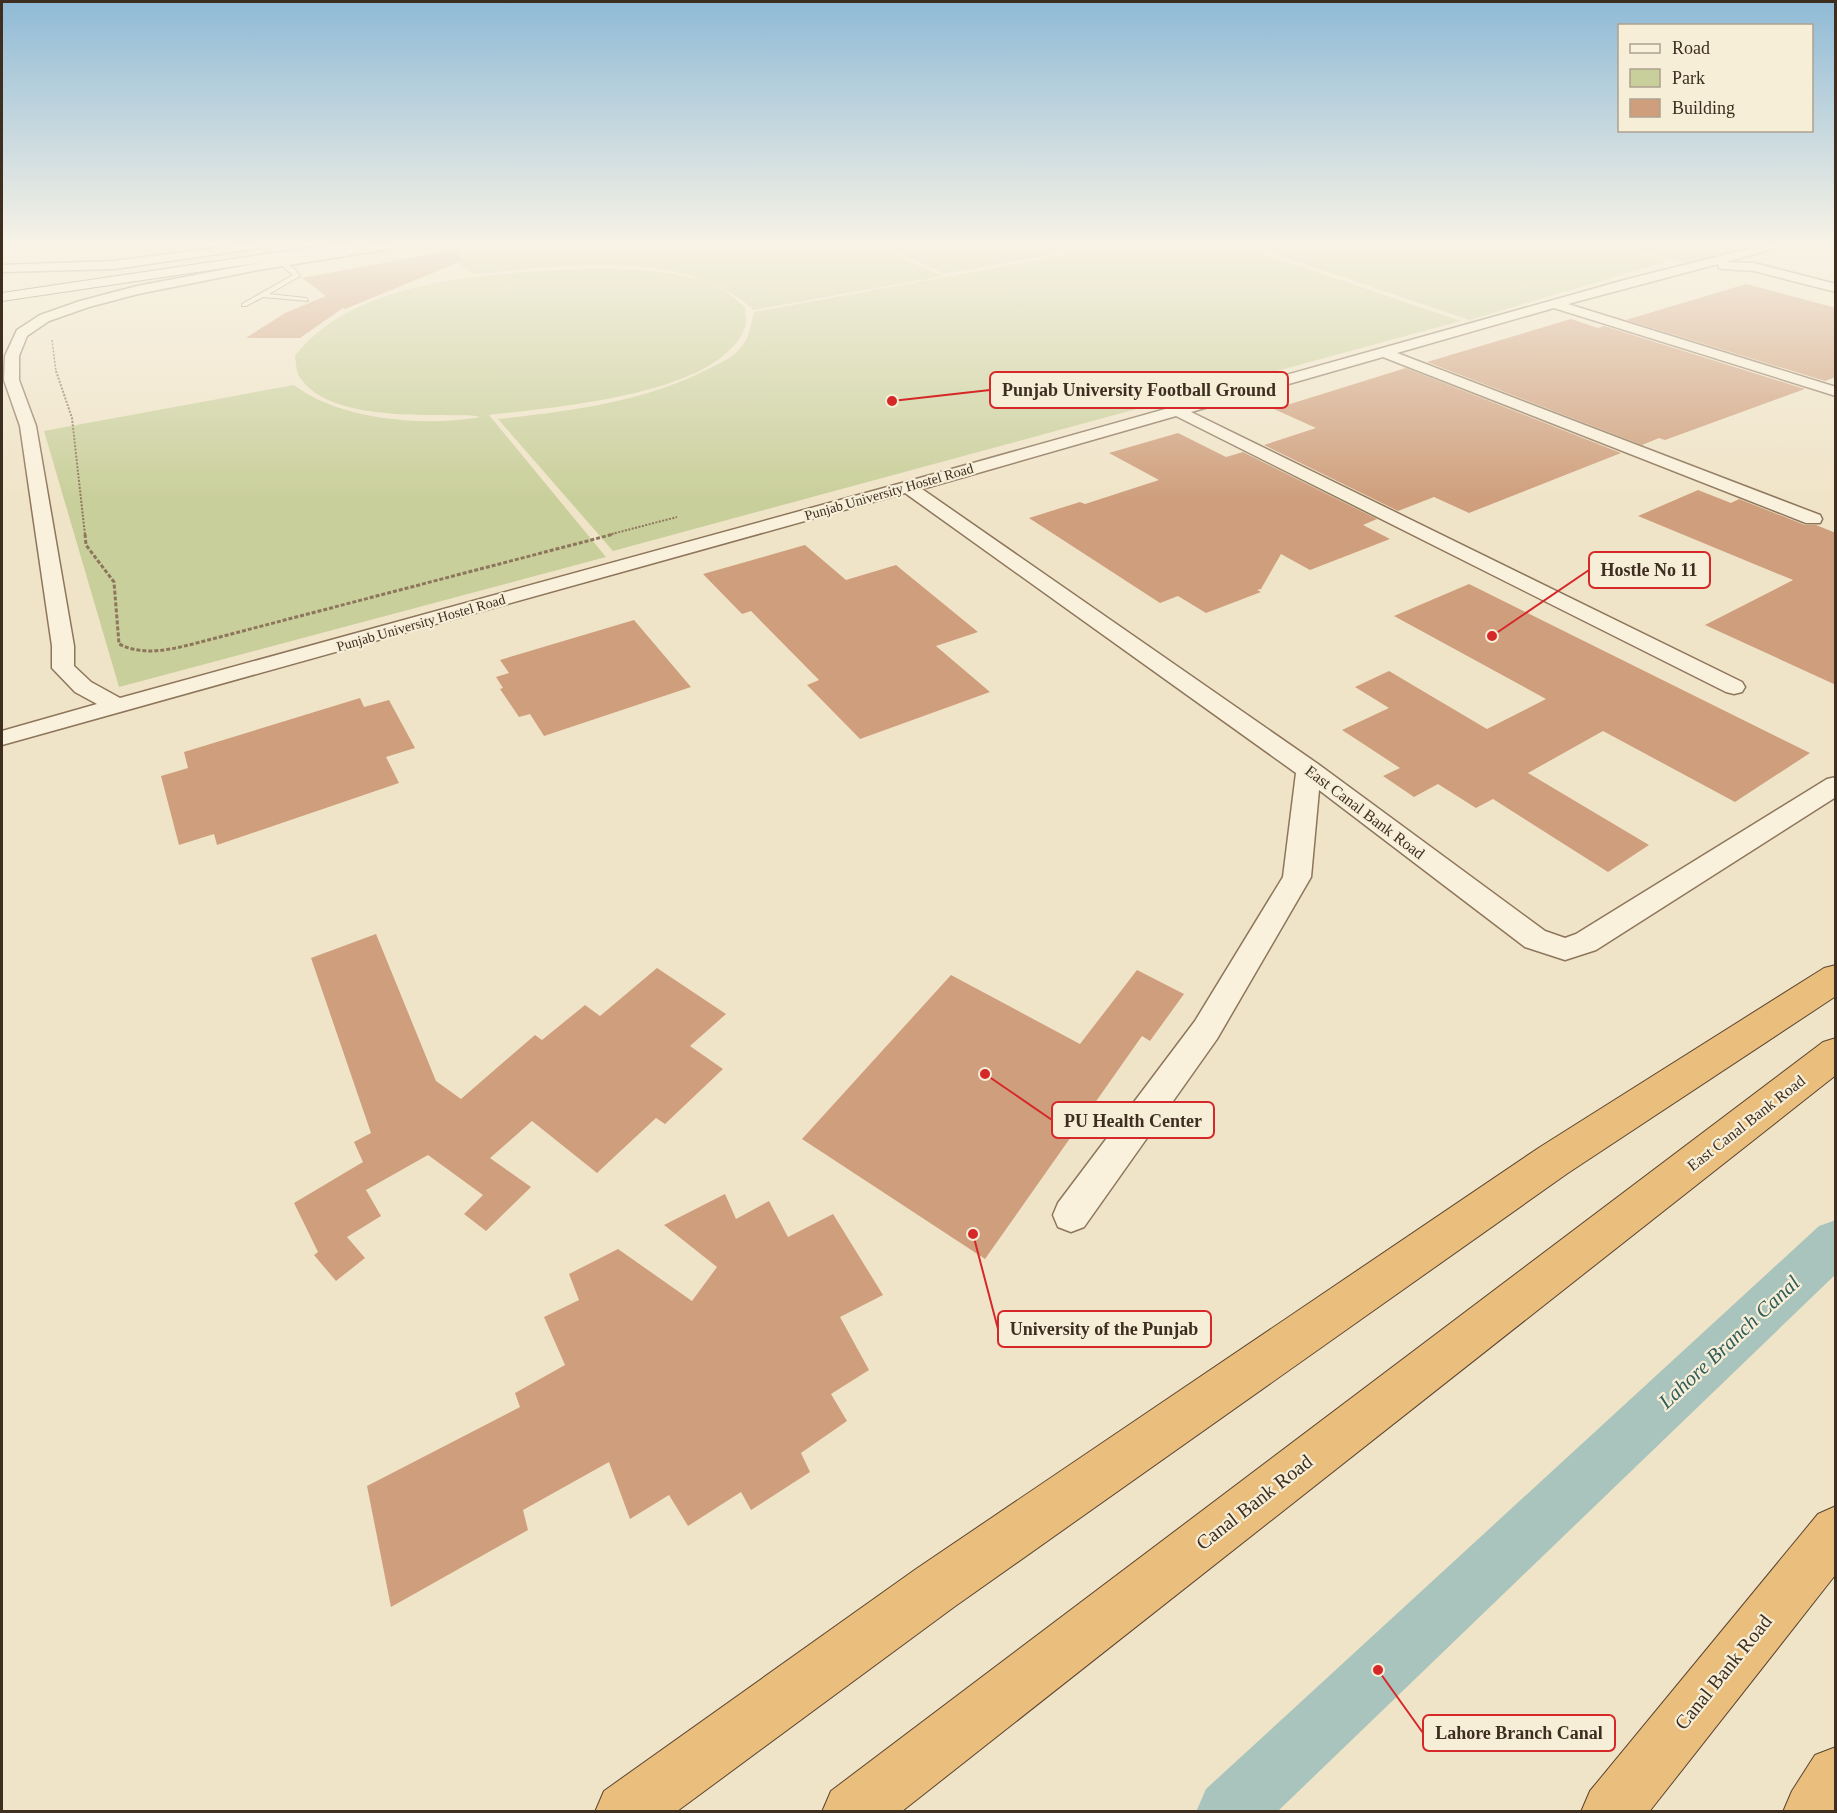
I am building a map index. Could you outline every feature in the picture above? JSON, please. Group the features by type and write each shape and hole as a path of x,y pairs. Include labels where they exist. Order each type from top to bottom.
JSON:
{"highway":[{"path":"625,1812 935,1588 1554,1160 1836,978"},
{"name":"Canal Bank Road","path":"852,1812 1836,1053"},
{"name":"Canal Bank Road","path":"1611,1812 1836,1532"},
{"path":"1813,1812 1836,1776"}],"street":[{"path":"25,330 16,342 10,363 13,393 28,426 63,646 63,668 83,687 119,707"},
{"name":"Punjab University Hostel Road","path":"2,738 1466,330"},
{"path":"1637,330 1836,392"},
{"path":"1385,353 1813,519"},
{"path":"1178,411 1734,687"},
{"name":"East Canal Bank Road","path":"908,487 1309,770 1535,939 1565,950 1586,942 1836,785"},
{"path":"1071,1215 1206,1030 1297,878 1309,770"}],"path":[{"path":"55,334 52,340 56,371 72,418 86,545 114,582 117,597 117,634 119,644 127,649 153,651 193,644 677,517"}],"green space":[{"path":"321,330 743,330 731,349 705,368 671,383 592,402 489,415 606,557 119,687 44,431 294,385 334,406 383,418 434,421 480,417 386,413 343,405 324,398 309,388 298,374 295,356"},
{"path":"750,330 1429,330 613,551 498,419 608,403 661,389 687,379 732,356 739,350"}],"building":[{"path":"259,330 312,330 300,338 246,338"},
{"path":"1535,330 1616,330 1805,389 1665,440 1659,438 1642,445 1427,362"},
{"path":"1657,330 1836,330 1836,377 1825,381"},
{"path":"1406,368 1621,453 1469,513 1434,497 1398,511 1264,445 1316,428 1274,409"},
{"path":"1178,433 1226,457 1243,452 1377,519 1363,525 1390,539 1310,570 1281,554 1261,589 1257,590 1261,592 1206,613 1178,596 1160,603 1029,518 1080,502 1085,504 1159,480 1109,453"},
{"path":"1698,490 1731,503 1739,499 1805,525 1816,525 1836,533 1836,685 1705,625 1793,580 1638,516"},
{"path":"805,545 846,580 896,565 978,632 936,646 990,692 860,739 807,685 819,680 751,611 742,614 703,574"},
{"path":"1469,584 1810,753 1735,802 1603,731 1528,773 1649,845 1608,872 1493,799 1476,808 1438,784 1414,797 1383,776 1400,768 1342,730 1389,708 1355,687 1389,671 1487,729 1546,699 1394,616"},
{"path":"634,620 691,687 544,736 530,714 519,717 500,689 503,688 496,677 509,673 500,660"},
{"path":"360,698 364,707 389,700 415,748 386,757 399,783 217,845 214,834 179,845 161,776 188,768 184,752"},
{"path":"376,934 436,1081 461,1099 535,1035 542,1040 585,1005 600,1016 657,968 726,1014 690,1046 723,1069 665,1124 656,1118 597,1173 532,1121 490,1158 531,1187 486,1231 464,1214 483,1195 428,1155 366,1190 381,1216 347,1237 365,1258 336,1281 314,1255 318,1252 294,1203 363,1162 354,1142 371,1133 311,958"},
{"path":"1137,970 1184,994 1150,1041 1142,1036 985,1259 802,1139 951,975 1080,1044"},
{"path":"725,1194 736,1219 769,1201 788,1237 833,1214 883,1295 840,1317 869,1370 831,1394 847,1421 801,1453 810,1472 751,1510 741,1492 688,1526 669,1495 630,1519 609,1462 523,1510 528,1530 391,1607 367,1486 520,1407 515,1393 565,1365 544,1317 579,1300 569,1274 618,1249 692,1301 717,1267 664,1225"}],"waterway":[{"name":"Lahore Branch Canal","path":"1229,1812 1836,1242"}],"place":[{"name":"Punjab University Football Ground","path":"892,401"},
{"name":"Hostle No 11","path":"1492,636"},
{"name":"PU Health Center","path":"985,1074"},
{"name":"University of the Punjab","path":"973,1234"},
{"name":"Lahore Branch Canal","path":"1378,1670"}]}
